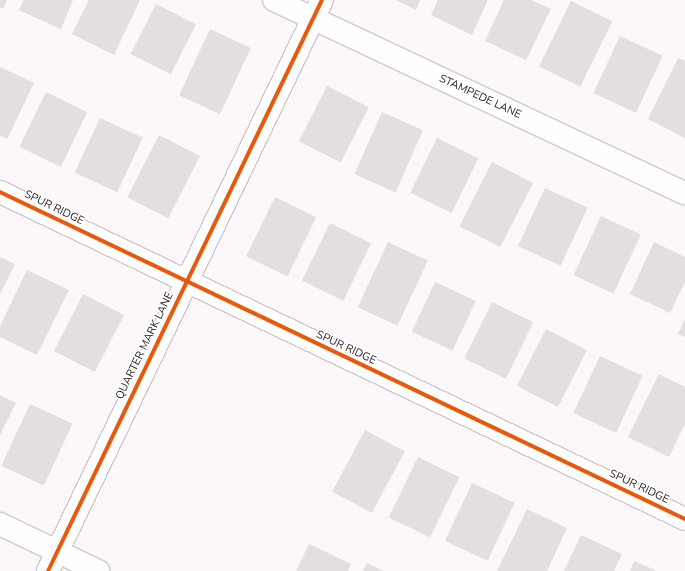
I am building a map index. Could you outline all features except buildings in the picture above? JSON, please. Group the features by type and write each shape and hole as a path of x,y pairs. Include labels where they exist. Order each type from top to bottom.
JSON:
{"street":[{"name":"STAMPEDE LANE","path":"274,0 317,9 685,193"},
{"name":"QUARTER MARK LANE","path":"48,571 317,9"},
{"name":"SPUR RIDGE","path":"0,192 685,519"},
{"path":"0,524 98,571"}],"cycle path":[{"path":"48,571 322,0"},
{"path":"0,192 685,519"}]}
